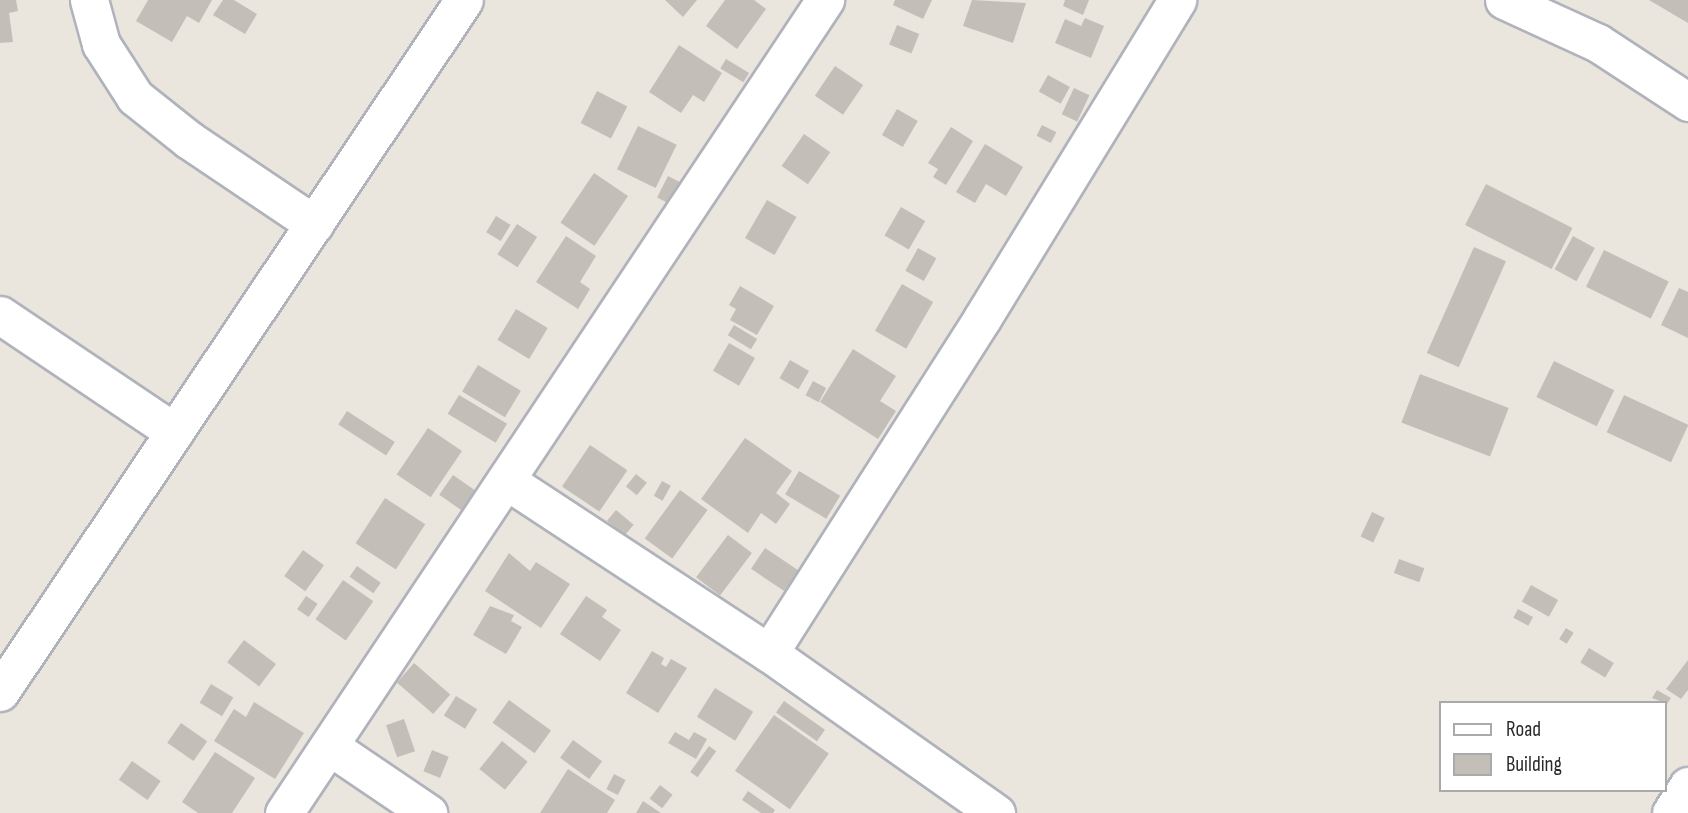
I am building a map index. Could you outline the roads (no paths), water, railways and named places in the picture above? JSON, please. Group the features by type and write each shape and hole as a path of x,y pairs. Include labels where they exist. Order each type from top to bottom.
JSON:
{"street":[{"path":"89,0 101,44 135,97 189,140 314,223"},
{"path":"0,692 464,0"},
{"path":"284,813 825,0"},
{"path":"769,653 983,317 1177,0"},
{"path":"1504,0 1598,43 1688,102"},
{"path":"0,315 174,432"},
{"path":"507,481 769,653 996,813"},
{"path":"329,746 428,813"},
{"path":"1671,813 1688,786"}]}
